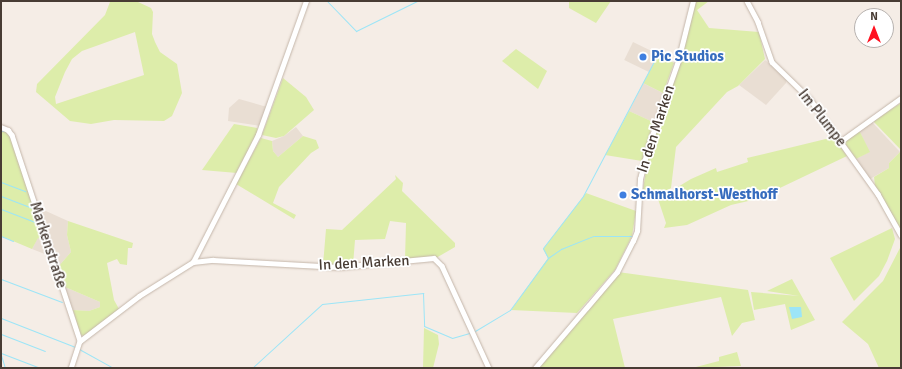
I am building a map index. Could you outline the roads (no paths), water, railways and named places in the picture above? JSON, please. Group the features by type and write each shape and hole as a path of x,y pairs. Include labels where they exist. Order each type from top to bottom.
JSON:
{"street":[{"path":"193,262 258,135 306,1"},
{"name":"In den Marken","path":"535,368 617,272 633,241 637,230 640,179 647,150 678,60 694,1"},
{"name":"Im Plumpe","path":"747,1 758,22 772,62 810,98 878,194 901,235"},
{"path":"840,141 901,98"},
{"name":"Markenstraße","path":"1,127 8,130 12,135 80,341"},
{"name":"In den Marken","path":"80,341 139,296 193,262 213,260 339,267 437,259 490,368"},
{"path":"71,368 80,341"}],"water":[{"path":"789,307 801,307 802,317 792,319"}],"waterway":[{"path":"327,1 356,31 417,1"},
{"path":"548,258 543,248 583,196 658,54"},
{"path":"1,182 25,191"},
{"path":"1,196 33,208"},
{"path":"1,209 37,223"},
{"path":"1,236 13,241"},
{"path":"475,331 510,310 548,258 561,249 594,236 632,236"},
{"path":"1,279 62,302"},
{"path":"252,368 322,304 423,293 424,326 452,338 470,333"},
{"path":"1,318 75,347"},
{"path":"1,334 45,351"},
{"path":"79,349 113,368"},
{"path":"1,353 40,368"},
{"path":"1,355 5,368"}],"place":[{"name":"Pic Studios","path":"643,57"},
{"name":"Schmalhorst-Westhoff","path":"623,195"}]}
